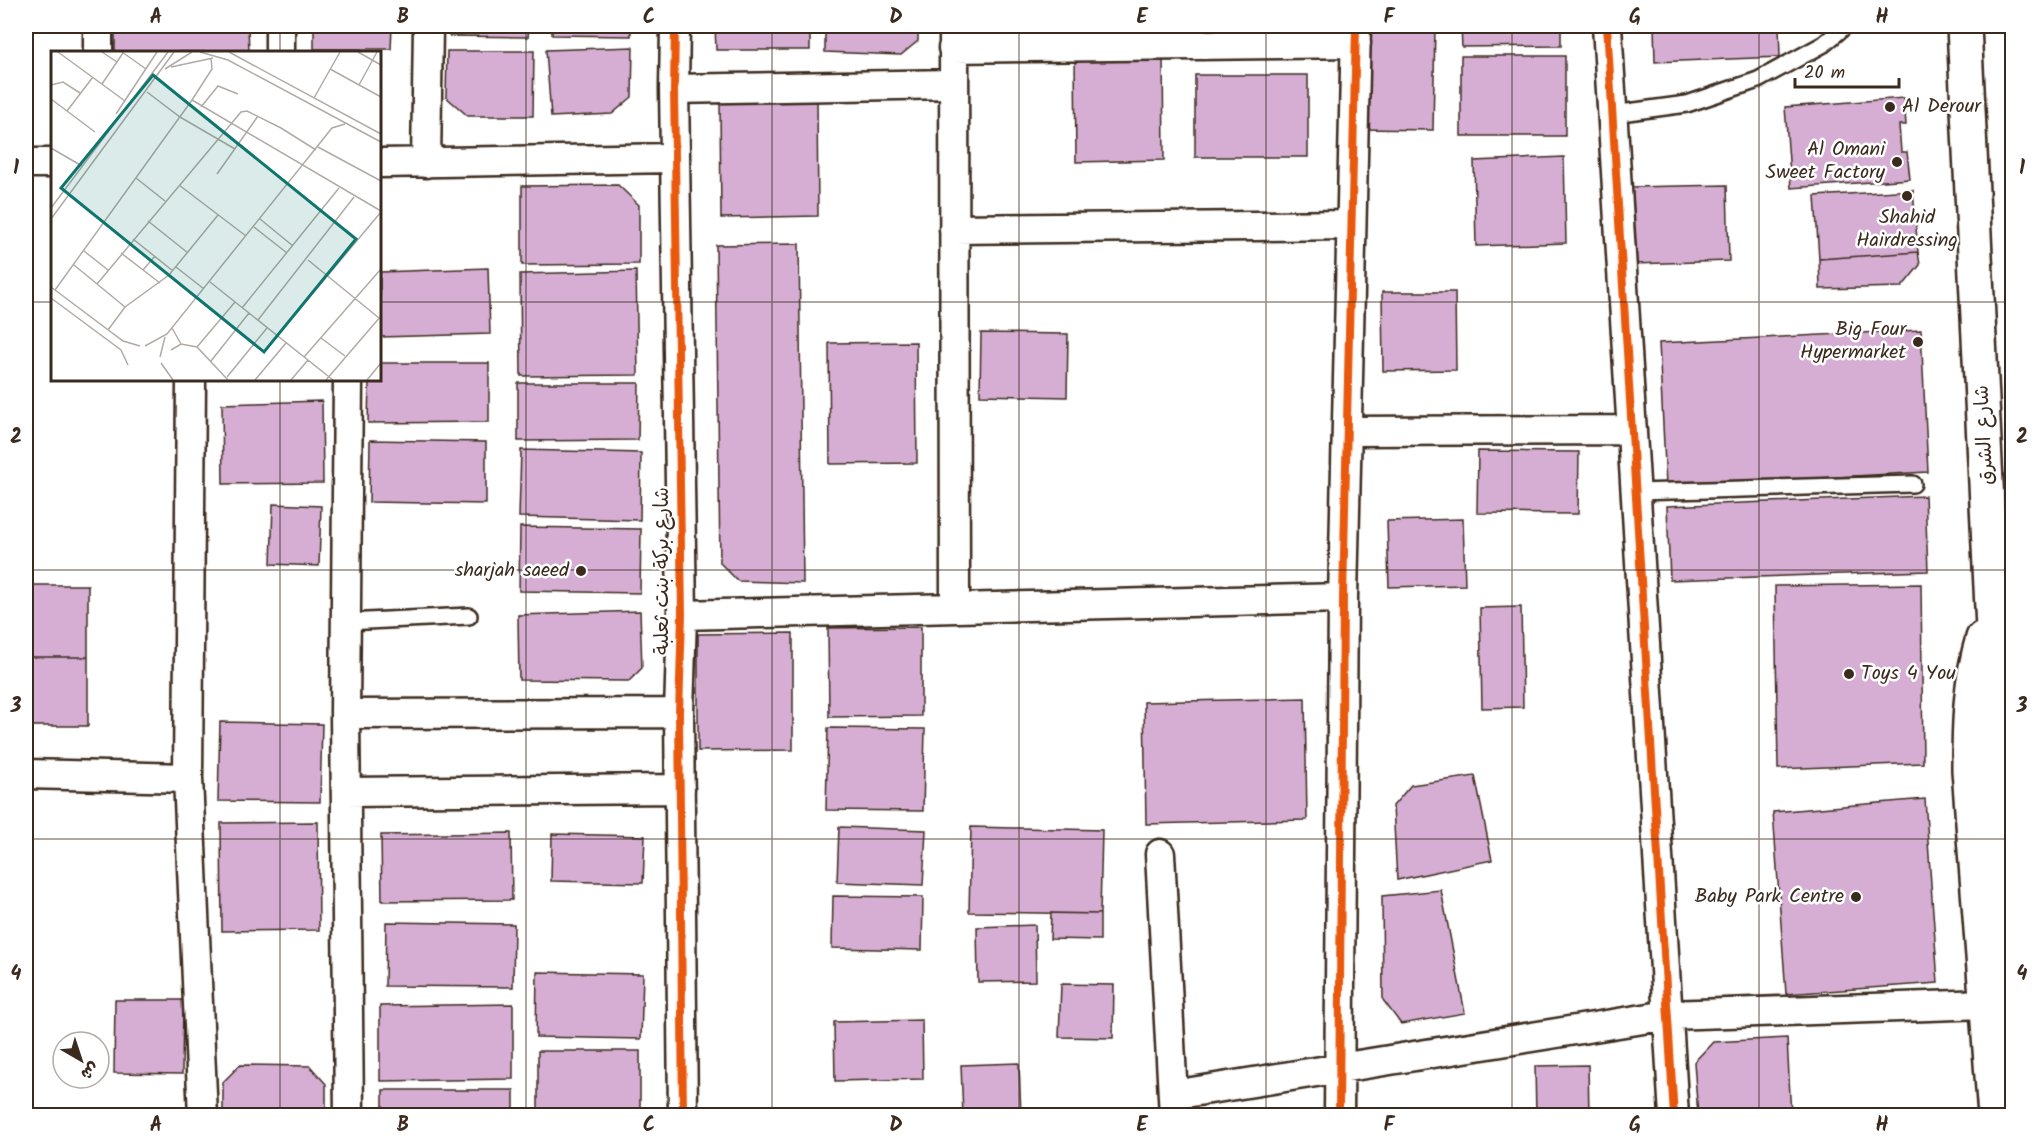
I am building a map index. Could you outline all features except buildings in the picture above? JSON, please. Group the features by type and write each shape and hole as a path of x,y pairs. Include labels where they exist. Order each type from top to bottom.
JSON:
{"main road":[{"name":"شارع الشرق","path":"1964,26 2013,1024"},
{"path":"1993,602 1973,685 1969,728 1969,770 1995,1116"}],"street":[{"path":"98,26 98,51"},
{"path":"279,26 280,51"},
{"path":"426,163 429,26"},
{"name":"شارع بركة بنت ثعلبة","path":"675,26 683,1116"},
{"path":"1607,26 1674,1116"},
{"path":"955,608 953,37 1356,34 1343,598 1338,1116"},
{"path":"674,89 954,84"},
{"path":"381,163 675,158"},
{"path":"26,163 51,163"},
{"path":"954,229 1351,225"},
{"path":"191,381 188,777 203,1116"},
{"path":"348,381 345,714 349,1116"},
{"path":"1347,431 1632,430"},
{"path":"681,615 1343,598"},
{"path":"345,714 680,712"},
{"path":"26,774 188,777"},
{"path":"346,792 680,789"},
{"path":"1160,854 1174,1105 1339,1068 1668,1015 1986,1004"}],"lane":[{"path":"1613,114 1687,104 1758,80 1824,44 1845,26"},
{"path":"1636,492 1913,483"},
{"path":"346,621 469,616"}],"cycle path":[{"path":"675,26 682,615 679,713 683,1116"},
{"path":"1339,1116 1343,598 1356,26"},
{"path":"1607,26 1674,1116"}],"place":[{"name":"Al Derour","path":"1890,107"},
{"name":"Al Omani Sweet Factory","path":"1897,162"},
{"name":"Shahid Hairdressing","path":"1907,196"},
{"name":"Big Four Hypermarket","path":"1918,342"},
{"name":"sharjah saeed","path":"581,571"},
{"name":"Toys 4 You","path":"1849,674"},
{"name":"Baby Park Centre","path":"1856,897"}]}
